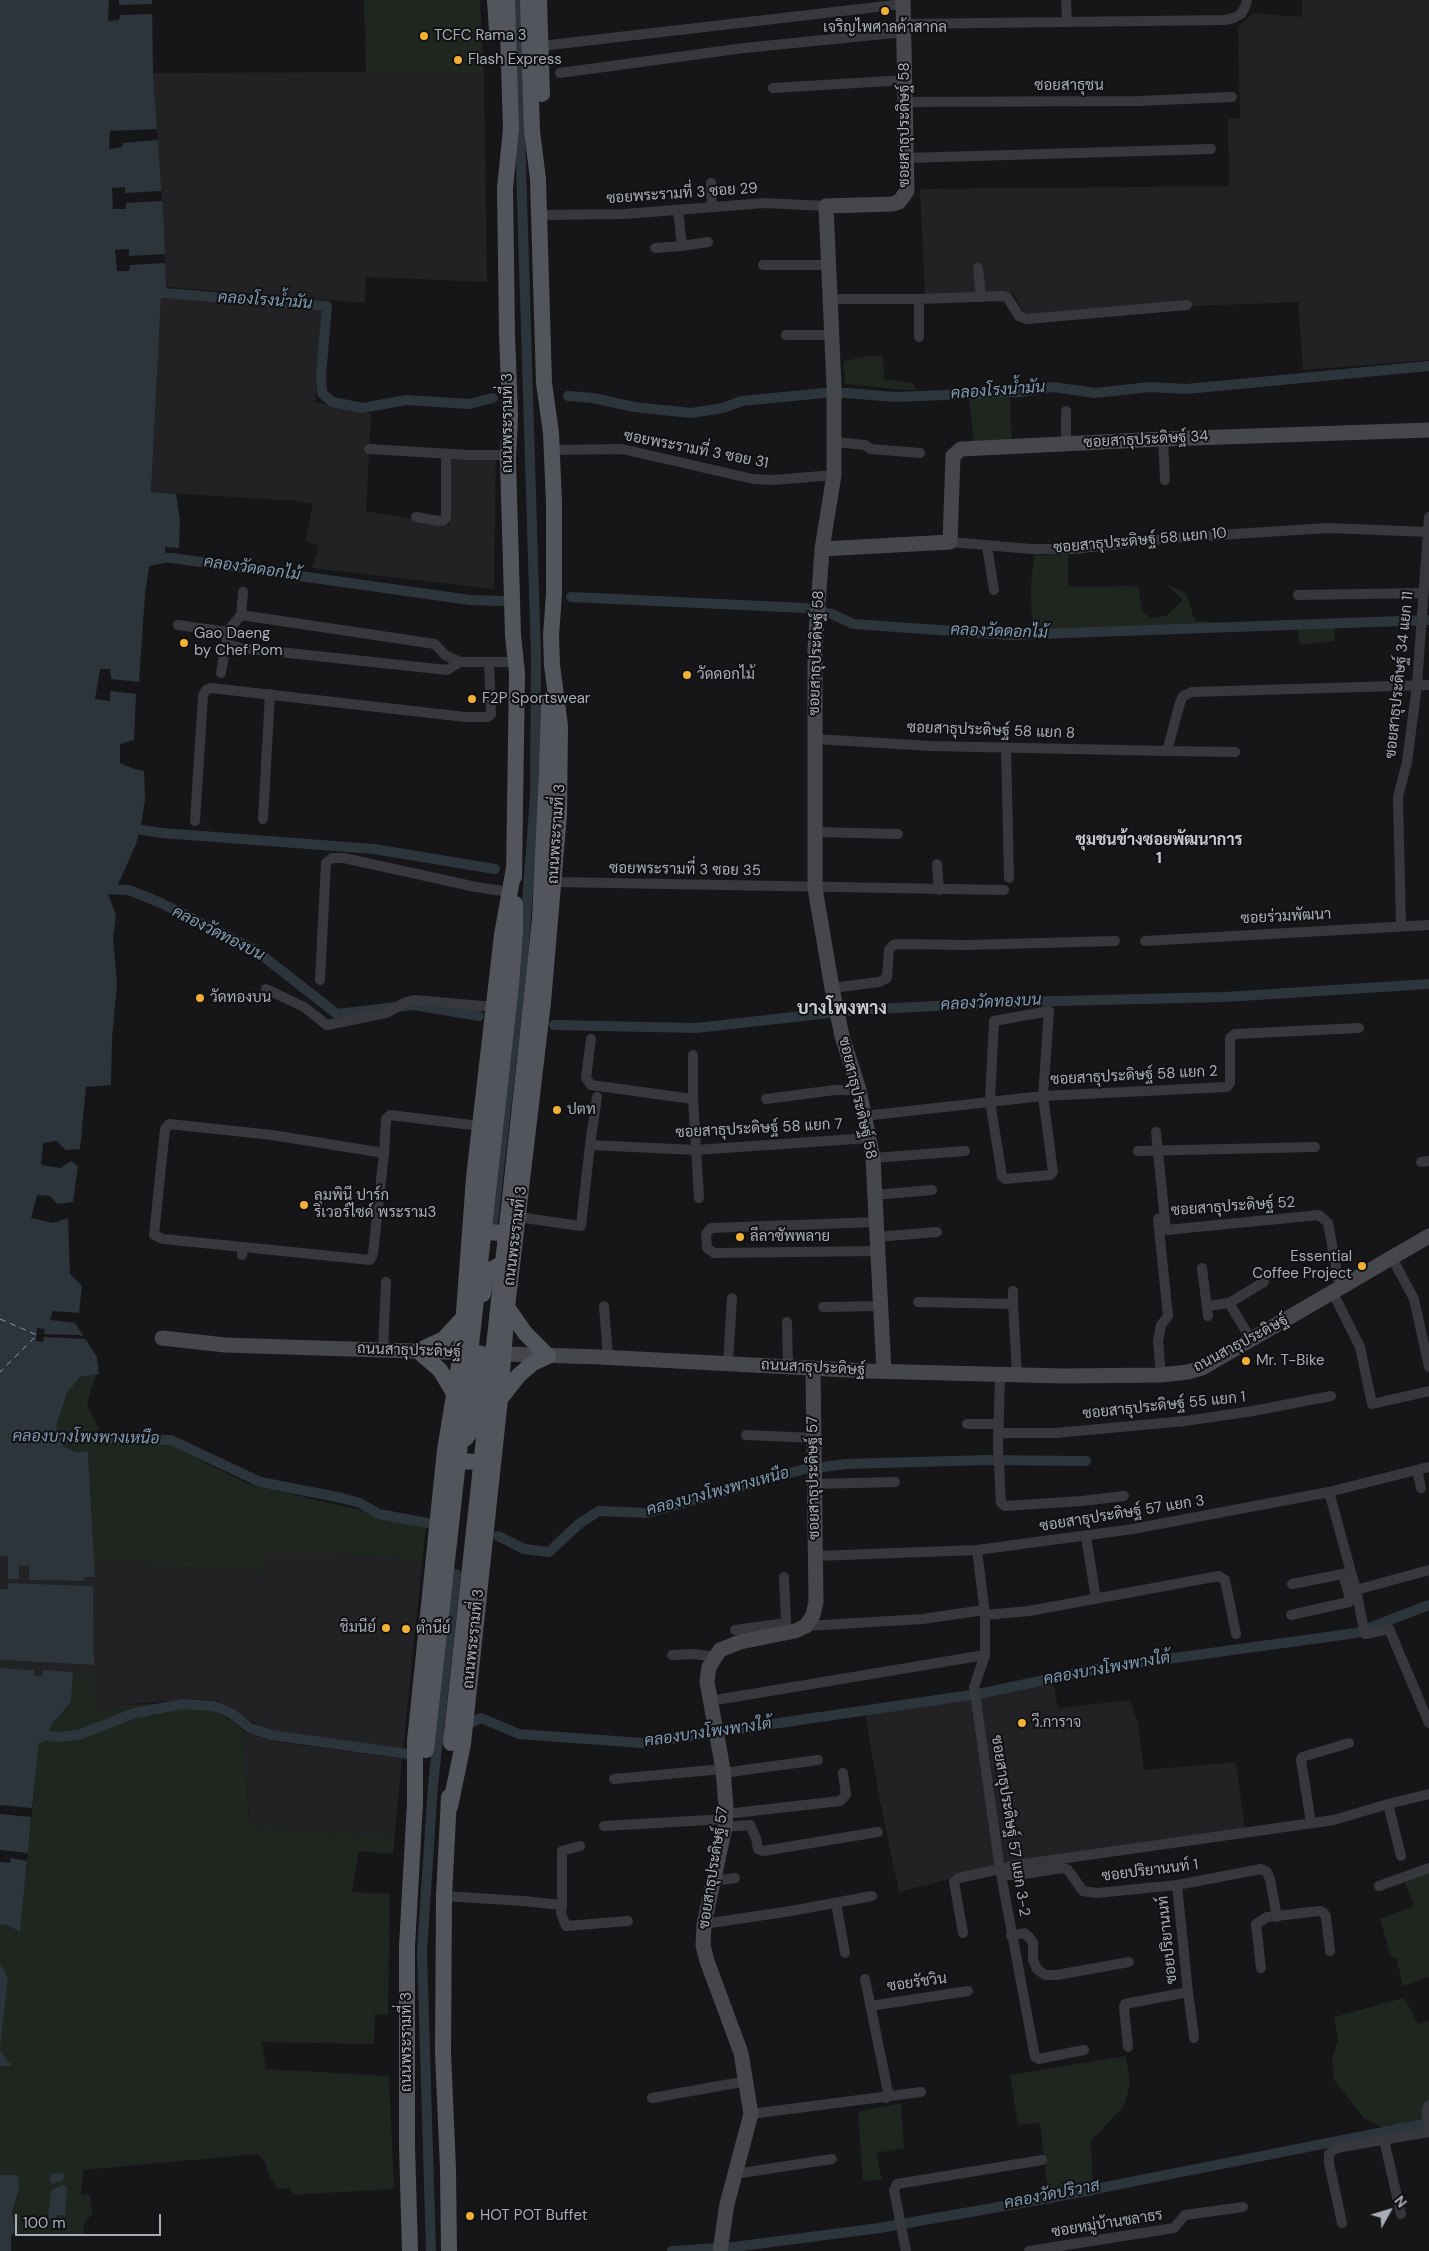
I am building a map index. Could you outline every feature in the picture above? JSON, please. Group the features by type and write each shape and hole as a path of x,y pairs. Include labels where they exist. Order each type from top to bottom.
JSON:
{"main road":[{"name":"ถนนพระรามที่ 3","path":"419,1750 516,932 514,868 516,662 508,455 510,415 505,188 501,147 495,0"},
{"name":"ถนนพระรามที่ 3","path":"505,188 511,129 507,0"},
{"name":"ถนนพระรามที่ 3","path":"457,1743 540,918 548,708 552,665 554,536 552,450 544,383 538,179 532,131 528,0"},
{"name":"ถนนพระรามที่ 3","path":"538,179 542,129 539,0"},
{"name":"ถนนพระรามที่ 3","path":"449,2251 443,2053 444,1896 450,1806 448,1778 467,1701 500,1400 507,1307 554,882 561,770 560,726 552,665"},
{"name":"ถนนพระรามที่ 3","path":"410,2251 407,2146 407,1946 415,1803 442,1476 461,1353 470,1218 480,1126 502,935 514,868"},
{"path":"470,1218 477,1226 487,1232 501,1233 510,1229 518,1219"},
{"path":"445,1450 466,1438 470,1432 486,1276 494,1266 513,1258"},
{"path":"500,1400 518,1374 533,1363 548,1356 525,1333 507,1307"},
{"path":"455,1395 440,1370 418,1351 444,1338 464,1317"},
{"path":"442,1476 452,1466 461,1461 476,1462 491,1478"}],"street":[{"path":"1066,0 1067,22"},
{"path":"560,73 904,28 1067,22 1225,20 1241,14 1247,0"},
{"path":"541,46 903,2"},
{"name":"ซอยสาธุประดิษฐ์ 58","path":"884,1371 873,1158 859,1090 842,1036 815,888 815,739 817,609 822,549 834,476 835,442 826,206 892,204 899,202 907,191 908,158 903,2"},
{"path":"773,88 906,80"},
{"name":"ซอยสาธุชน","path":"906,102 1138,101 1232,97"},
{"path":"908,158 1210,149"},
{"path":"711,183 712,207"},
{"name":"ซอยพระรามที่ 3 ซอย 29","path":"539,215 625,214 764,203 826,206"},
{"path":"678,210 682,246"},
{"path":"655,248 708,242"},
{"path":"763,265 829,265"},
{"path":"978,268 981,297"},
{"path":"830,299 1008,297 1019,316 1027,319 1187,305"},
{"path":"919,299 919,337"},
{"path":"786,335 832,335"},
{"path":"1066,411 1066,444"},
{"name":"ซอยสาธุประดิษฐ์ 34","path":"950,542 953,456 961,449 1163,439 1429,430"},
{"path":"1163,439 1165,480"},
{"path":"835,442 865,445 871,450 920,453"},
{"path":"369,449 446,454 508,455"},
{"name":"ซอยพระรามที่ 3 ซอย 31","path":"552,450 622,449 753,479 773,480 834,476"},
{"path":"416,517 438,521 446,518 446,454"},
{"name":"ซอยสาธุประดิษฐ์ 34 แยก 11","path":"1401,926 1398,798 1407,762 1417,686 1420,625 1427,567 1429,517"},
{"name":"ซอยสาธุประดิษฐ์ 58 แยก 10","path":"822,549 950,542 1031,549 1074,549 1190,537 1328,528 1428,532"},
{"path":"986,546 994,590"},
{"path":"221,674 227,632 241,615 243,592"},
{"path":"1298,595 1424,593"},
{"path":"241,615 435,644 445,655 460,662 516,662"},
{"path":"178,625 227,632"},
{"path":"226,644 446,670 460,662"},
{"path":"196,821 203,696 206,690 211,688 488,718 491,714 489,662"},
{"path":"1167,751 1180,703 1183,696 1192,692 1429,685"},
{"path":"263,819 270,694"},
{"name":"ซอยสาธุประดิษฐ์ 58 แยก 8","path":"815,739 931,746 1235,752"},
{"path":"1006,747 1009,878"},
{"path":"816,832 898,834"},
{"path":"320,980 326,863 332,858 344,858 476,887 510,892"},
{"path":"937,864 939,890"},
{"name":"ซอยพระรามที่ 3 ซอย 35","path":"554,882 1004,890"},
{"name":"ซอยร่วมพัฒนา","path":"1145,941 1429,925"},
{"path":"832,988 879,982 887,978 889,950 894,945 899,944 966,945 1115,942"},
{"path":"266,989 304,1007 327,1025 379,1015 414,1000 494,1007"},
{"path":"1049,1011 1043,1096 1054,1168 1050,1175 1005,1179 1002,1176 990,1101 994,1021 1049,1011"},
{"name":"ซอยสาธุประดิษฐ์ 58 แยก 2","path":"864,1116 1043,1096 1226,1086 1230,1083 1230,1038 1235,1034 1359,1028"},
{"path":"591,1039 586,1078 591,1085 693,1099"},
{"path":"693,1054 693,1099 699,1198"},
{"path":"766,1099 835,1090 859,1090"},
{"path":"518,1219 581,1226 597,1097"},
{"path":"384,1153 272,1135 169,1124 165,1129 154,1235 163,1239 242,1251 370,1260 373,1254 384,1153 386,1119 390,1115 480,1126"},
{"name":"ซอยสาธุประดิษฐ์ 52","path":"1156,1132 1166,1230 1319,1215 1328,1223 1336,1290"},
{"name":"ซอยสาธุประดิษฐ์ 58 แยก 7","path":"590,1145 696,1150 869,1138"},
{"path":"1138,1151 1315,1147"},
{"path":"873,1158 965,1151"},
{"path":"874,1195 932,1190"},
{"path":"1156,1191 1168,1316 1161,1325 1158,1341 1162,1375"},
{"path":"877,1237 711,1228 707,1231 707,1248 714,1253 937,1232"},
{"name":"ถนนสาธุประดิษฐ์","path":"162,1338 225,1345 608,1357 884,1371 1017,1375 1162,1375 1188,1372 1202,1368 1252,1341 1429,1236"},
{"path":"1392,1258 1414,1299 1429,1367"},
{"path":"1202,1268 1207,1311 1229,1303 1264,1282"},
{"path":"383,1350 386,1282"},
{"path":"1336,1290 1360,1347 1372,1404 1429,1391"},
{"path":"1013,1291 1017,1375"},
{"path":"728,1364 732,1298"},
{"path":"918,1302 1013,1304"},
{"path":"1229,1303 1252,1341"},
{"path":"604,1306 608,1357"},
{"path":"823,1308 881,1306"},
{"path":"787,1322 788,1367"},
{"name":"ซอยสาธุประดิษฐ์ 57","path":"806,1626 813,1615 816,1602 813,1368"},
{"path":"1000,1374 998,1463 999,1499 1001,1503 1005,1506 1124,1496"},
{"name":"ซอยสาธุประดิษฐ์ 55 แยก 1","path":"967,1424 1056,1433 1176,1422 1253,1411 1331,1396"},
{"path":"746,1435 814,1438"},
{"name":"ซอยสาธุประดิษฐ์ 57 แยก 3","path":"816,1556 977,1550 1086,1536 1329,1492 1428,1467"},
{"path":"1417,1470 1421,1488"},
{"path":"814,1484 895,1482"},
{"path":"1291,1615 1349,1602 1347,1573 1329,1492"},
{"path":"1086,1536 1096,1599"},
{"name":"ซอยสาธุประดิษฐ์ 57 แยก 3-2","path":"977,1550 985,1613 985,1655 974,1687 975,1699 1001,1872 1035,2057 1039,2058 1084,2050"},
{"path":"1356,1590 1429,1570"},
{"path":"1292,1584 1347,1573"},
{"path":"1347,1573 1356,1590 1365,1633 1390,1630 1429,1723"},
{"path":"784,1577 786,1628"},
{"path":"735,1630 1029,1611 1223,1577 1236,1634"},
{"path":"672,1655 694,1654 714,1657 720,1650 729,1645 786,1628"},
{"path":"710,1701 985,1655"},
{"name":"ซอยสาธุประดิษฐ์ 57","path":"714,1657 709,1667 707,1682 723,1771 725,1820 704,1924 704,1945 707,1961 741,2053 751,2114 727,2204 721,2245"},
{"path":"1311,1823 1302,1757 1349,1743"},
{"path":"614,1779 723,1771 818,1760"},
{"path":"604,1826 725,1820 840,1801 846,1795 843,1773"},
{"path":"963,1933 954,1882 959,1878 1334,1820 1429,1794"},
{"path":"1388,1804 1401,1856"},
{"path":"725,1820 750,1825 756,1838 758,1849 763,1851 878,1832"},
{"path":"580,1846 566,1848 562,1851 561,1913 566,1926 628,1921"},
{"name":"ซอยปริยานนท์ 1","path":"1001,1872 1017,1875 1063,1868 1068,1870 1080,1889 1088,1893 1177,1885 1261,1869 1267,1872 1270,1879 1277,1916"},
{"path":"1379,1886 1429,1868"},
{"path":"713,1881 735,1878"},
{"name":"ซอยปริยานนท์","path":"1177,1885 1194,2038"},
{"path":"444,1896 523,1900 562,1905"},
{"path":"704,1924 872,1896"},
{"path":"836,1903 845,1953"},
{"path":"1261,1968 1256,1924 1267,1917 1320,1911 1324,1913 1330,1952"},
{"path":"1012,1936 1024,1933 1029,1937 1033,1943 1033,1960 1037,1969 1045,1975 1057,1975 1129,1962"},
{"name":"ซอยรัชวิน","path":"865,1979 888,2092 886,2098"},
{"name":"ซอยรัชวิน","path":"870,2006 968,1991"},
{"name":"ซอยปริยานนท์","path":"1128,2047 1124,2007 1126,2004 1188,1992"},
{"path":"652,2098 746,2081"},
{"path":"751,2114 921,2092"},
{"path":"1428,2108 1429,2125"},
{"path":"1342,2222 1329,2163 1329,2154 1335,2149 1342,2147 1429,2132"},
{"path":"1384,2140 1401,2214"},
{"path":"735,2174 832,2159"},
{"path":"906,2251 894,2190 897,2184 1042,2160"},
{"name":"ซอยหมู่บ้านชลาธร","path":"1029,2251 1063,2248 1174,2228 1185,2215 1243,2207"}],"shaded area":[{"path":"0,0 152,0 153,73 164,227 166,287 161,297 151,492 176,494 180,520 179,548 165,547 165,563 149,566 145,594 139,682 111,679 110,669 100,669 95,699 110,701 110,691 136,694 134,740 120,744 120,763 144,771 145,799 136,844 116,889 108,894 116,915 113,938 117,983 112,1038 111,1085 86,1087 80,1149 66,1150 56,1141 43,1143 41,1165 61,1168 71,1161 78,1166 73,1202 57,1204 50,1196 37,1195 31,1218 53,1223 68,1218 70,1274 82,1286 79,1313 53,1311 50,1320 75,1323 97,1357 99,1374 80,1377 67,1393 56,1426 64,1447 76,1452 88,1451 95,1577 85,1577 84,1581 29,1580 29,1566 19,1566 19,1579 8,1579 8,1557 0,1556"},
{"name":"TCFC Rama 3","path":"364,0 480,0 484,74 366,72"},
{"path":"1302,0 1429,0 1429,360 1303,370 1298,302 1026,316 1013,293 925,295 920,189 1229,186 1228,119 1240,118 1238,27 1253,13 1302,17"},
{"path":"366,72 484,74 487,282 366,277 365,303 166,287 164,227 153,73"},
{"path":"161,297 322,308 315,402 371,414 366,511 450,525 448,449 496,452 494,589 312,568 319,546 305,541 313,504 298,501 151,492"},
{"path":"870,356 883,356 884,379 912,383 918,391 845,384 843,361"},
{"path":"993,397 1010,399 1012,442 974,443 969,399"},
{"path":"1068,554 1068,587 1138,586 1142,611 1151,618 1166,616 1183,600 1166,584 1186,593 1195,621 1220,623 1335,621 1334,641 1300,645 1297,629 1032,632 1031,585 1034,555"},
{"path":"96,1374 87,1404 104,1444 170,1443 211,1466 251,1485 426,1525 422,1565 399,1559 340,1555 266,1555 267,1573 109,1562 94,1563 88,1451 76,1452 64,1447 56,1426 67,1393 80,1377"},
{"path":"266,1555 340,1555 399,1559 422,1565 403,1749 276,1732 259,1726 218,1701 194,1699 123,1705 94,1712 43,1671 43,1676 33,1676 33,1670 0,1668 0,1660 94,1665 93,1586 8,1583 8,1589 0,1589 0,1556 8,1557 8,1579 19,1566 29,1566 29,1580 84,1581 85,1577 95,1577 94,1563 109,1562 267,1573"},
{"path":"8,1583 93,1586 94,1665 0,1660 0,1589 8,1589"},
{"path":"0,1668 34,1670 34,1676 42,1676 43,1670 73,1672 71,1702 52,1724 45,1742 39,1743 32,1808 0,1805"},
{"path":"73,1672 94,1673 95,1712 123,1705 151,1704 153,1715 179,1709 202,1708 217,1712 237,1725 245,1732 249,1824 321,1833 395,1834 393,1854 359,1851 352,1892 390,1894 388,2015 375,2014 374,2044 262,2042 266,2069 389,2076 394,2189 292,2195 291,2188 278,2189 269,2175 265,2162 258,2154 83,2170 81,2195 89,2194 93,2214 84,2222 83,2236 12,2234 15,2229 12,2213 19,2189 17,2175 0,2175 0,2066 12,2066 0,2050 8,1977 0,1964 0,1926 5,1924 20,1932 39,1743 45,1742 52,1724 71,1702"},
{"path":"1053,1682 1058,1708 1130,1700 1138,1723 1144,1770 1236,1762 1245,1830 1005,1866 979,1696"},
{"path":"970,1698 996,1867 899,1892 880,1801 865,1713"},
{"path":"245,1732 272,1741 402,1759 395,1834 321,1833 249,1824"},
{"path":"0,1814 31,1817 28,1853 0,1850"},
{"path":"11,1858 27,1861 20,1932 5,1924 0,1926 0,1862 10,1863"},
{"path":"1429,1873 1429,1977 1403,1986 1396,1957 1391,1957 1380,1919 1414,1906 1404,1881"},
{"path":"0,1964 8,1977 0,2050"},
{"path":"1404,1998 1418,2024 1429,2021 1429,2120 1384,2129 1364,2118 1334,2080 1332,2060 1338,2039 1334,2017"},
{"path":"0,2050 12,2066 0,2066"},
{"path":"1126,2056 1130,2084 1124,2106 1091,2141 1093,2196 1049,2201 1040,2123 1018,2125 1010,2075"},
{"path":"901,2103 904,2148 876,2153 882,2180 863,2181 858,2112"},
{"path":"65,2173 63,2181 51,2184 50,2178 52,2174"},
{"path":"0,2175 18,2175 19,2189 12,2213 15,2229 11,2237 11,2251 0,2251"},
{"path":"62,2185 67,2188 65,2215 57,2215 56,2218 48,2219 51,2190"}],"pier":[{"path":"109,0 119,0 119,5 152,4 153,14 120,15 119,20 108,21"},
{"path":"157,129 158,140 123,143 122,147 109,149 110,131"},
{"path":"125,187 125,193 162,191 162,201 126,203 126,209 113,209 112,188"},
{"path":"129,249 129,256 165,254 165,263 130,265 129,271 117,271 115,250"},
{"path":"37,1328 45,1329 44,1334 79,1335 87,1337 87,1339 44,1337 43,1342 36,1341"}],"waterway":[{"path":"493,1222 522,969 535,796 536,657 516,0"},
{"name":"คลองโรงน้ำมัน","path":"151,292 327,306 321,376 322,393 332,402 363,408 406,400 469,404 493,398"},
{"name":"คลองโรงน้ำมัน","path":"568,396 593,398 634,407 691,413 723,408 742,401 824,393 895,397 1020,392 1053,387 1095,393 1150,387 1186,389 1429,366"},
{"name":"คลองวัดดอกไม้","path":"151,557 172,558 470,600 502,601"},
{"name":"คลองวัดดอกไม้","path":"571,597 805,608 832,614 853,624 1010,635 1429,620"},
{"path":"128,828 162,833 374,849 495,869"},
{"name":"คลองวัดทองบน","path":"102,889 129,890 161,903 255,950 337,1014 413,1005 479,1016"},
{"name":"คลองวัดทองบน","path":"554,1025 696,1028 856,1010 1015,1002 1225,997 1429,984"},
{"name":"คลองบางโพงพางเหนือ","path":"46,1438 171,1440 260,1482 342,1498 360,1503 379,1514 427,1523"},
{"name":"คลองบางโพงพางเหนือ","path":"823,1467 846,1464 987,1460 1086,1461"},
{"name":"คลองบางโพงพางเหนือ","path":"498,1536 524,1549 549,1552 580,1523 599,1511 647,1513 805,1469"},
{"path":"431,2251 422,1951 433,1785 456,1574"},
{"name":"คลองบางโพงพางใต้","path":"36,1734 58,1737 78,1735 135,1713 183,1704 213,1706 222,1709 250,1728 271,1735 408,1754 481,1718 519,1734 642,1743 978,1694 1102,1668 1356,1633 1429,1605"},
{"name":"คลองวัดปริวาส","path":"672,2251 734,2247 879,2228 1050,2198 1429,2123"}],"ferry route":[{"path":"0,1319 37,1335 0,1372"}],"place":[{"name":"เจริญไพศาลค้าสากล","path":"885,11"},
{"name":"TCFC Rama 3","path":"424,36"},
{"name":"Flash Express","path":"458,60"},
{"name":"Gao Daeng by Chef Pom","path":"184,643"},
{"name":"วัดดอกไม้","path":"687,675"},
{"name":"F2P Sportswear","path":"472,699"},
{"name":"วัดทองบน","path":"200,998"},
{"name":"ปตท","path":"557,1110"},
{"name":"ลุมพินี ปาร์ก ริเวอร์ไซด์ พระราม3","path":"304,1205"},
{"name":"ลีลาซัพพลาย","path":"740,1237"},
{"name":"Essential Coffee Project","path":"1362,1266"},
{"name":"Mr. T-Bike","path":"1246,1361"},
{"name":"ชิมนีย์","path":"386,1628"},
{"name":"ตำนีย์","path":"406,1629"},
{"name":"วี.การาจ","path":"1022,1723"},
{"name":"HOT POT Buffet","path":"470,2216"}],"district":[{"name":"ชุมชนข้างซอยพัฒนาการ 1","path":"1159,850"},
{"name":"บางโพงพาง","path":"842,1009"}]}
